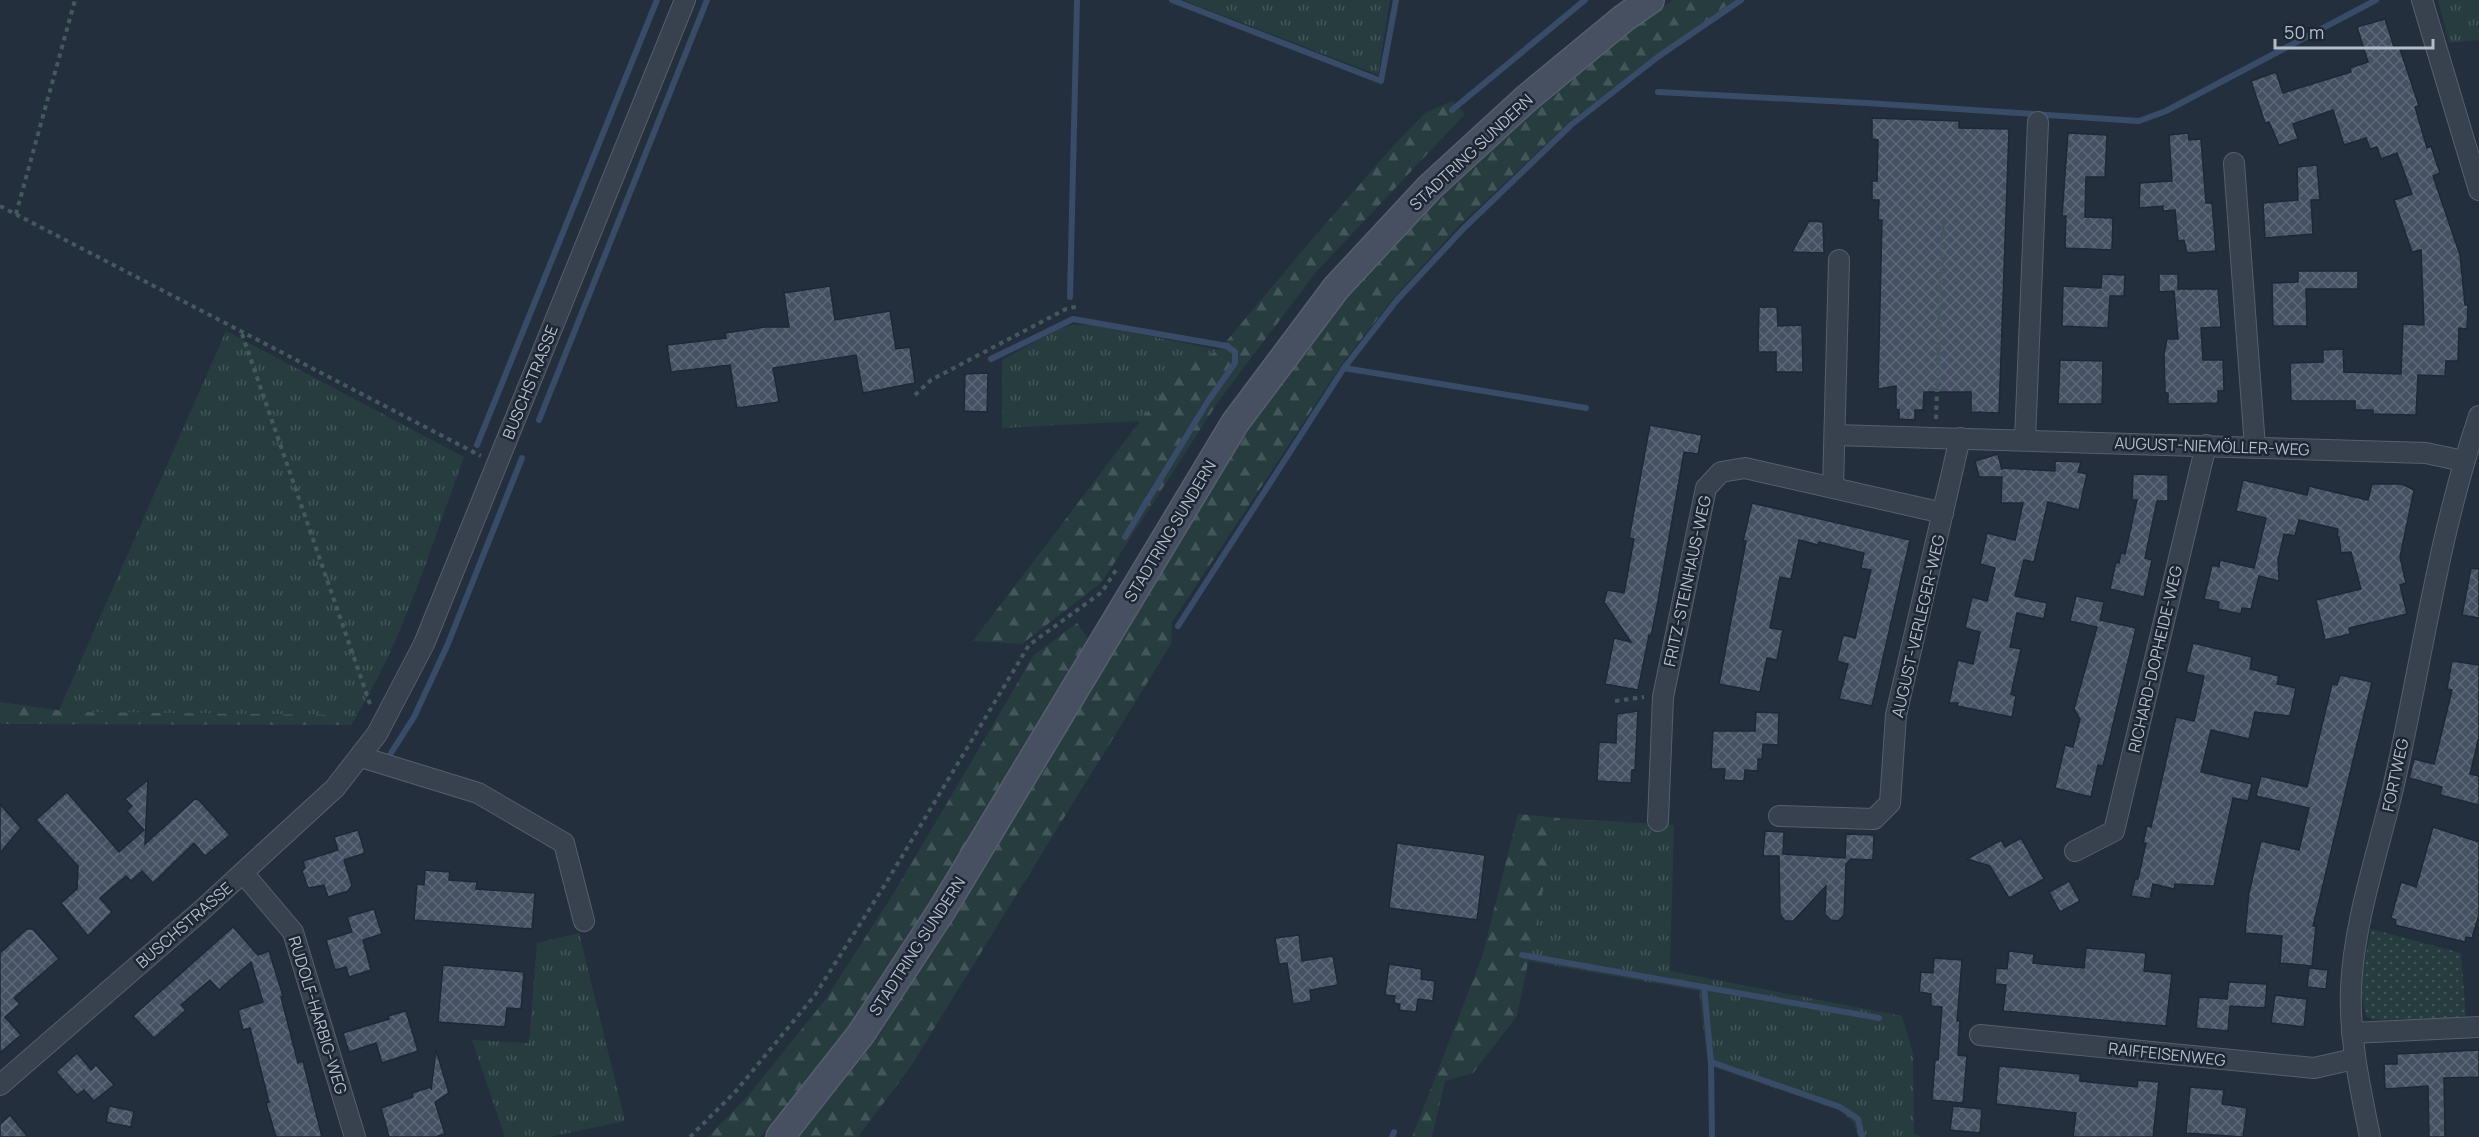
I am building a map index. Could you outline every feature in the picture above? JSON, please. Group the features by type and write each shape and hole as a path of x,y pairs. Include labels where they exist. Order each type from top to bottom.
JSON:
{"main road":[{"name":"STADTRING SUNDERN","path":"780,1137 861,1035 942,910 1235,423 1336,288 1430,187 1510,114 1624,18 1650,0"}],"street":[{"name":"BUSCHSTRASSE","path":"0,1085 243,873 335,788 377,734 424,644 488,460 685,0"},
{"path":"2422,0 2476,171 2479,190"},
{"path":"2025,440 2038,122"},
{"path":"2234,163 2255,447"},
{"path":"1839,260 1833,487 1943,513 1960,438"},
{"name":"FORTWEG","path":"2370,1137 2354,1059 2352,1033 2351,987 2358,931 2394,783 2443,545 2463,461 2479,416"},
{"name":"AUGUST-NIEMÖLLER-WEG","path":"1835,435 2426,453 2463,461"},
{"name":"RICHARD-DOPHEIDE-WEG","path":"2075,851 2114,831 2206,445"},
{"name":"FRITZ-STEINHAUS-WEG","path":"1658,821 1663,697 1706,489 1721,472 1744,468 1833,487"},
{"name":"AUGUST-VERLEGER-WEG","path":"1779,816 1874,819 1890,803 1896,715 1943,513"},
{"path":"361,757 478,793 564,843 584,921"},
{"name":"RUDOLF-HARBIG-WEG","path":"243,873 294,932 355,1137"},
{"path":"2352,1033 2479,1027"},
{"name":"RAIFFEISENWEG","path":"1980,1035 2314,1068 2354,1059"}],"path":[{"path":"16,214 75,0"},
{"path":"0,206 488,460"},
{"path":"1935,437 1942,222"},
{"path":"915,394 931,380 1066,309 1079,306"},
{"path":"242,333 370,706 375,699"},
{"path":"475,466 488,460"},
{"path":"1615,701 1663,697"}],"green space":[{"path":"1183,0 1390,0 1378,75"},
{"path":"1673,0 1735,0 1658,54 1568,123 1459,226 1397,294 1344,361 1172,622 1171,644 911,1066 858,1137 799,1137 878,1037 1238,445 1340,303 1438,196 1531,109 1630,30"},
{"path":"2438,0 2479,0 2479,40 2449,43"},
{"path":"1452,101 1465,114 1316,272 1218,402 1102,582 1022,644 973,641 1179,370 1219,350 1394,145 1425,113"},
{"path":"1073,325 1093,325 1219,350 1179,370 1142,421 1002,428 1002,360 1058,329"},
{"path":"226,331 464,457 404,621 357,715 59,710"},
{"path":"1077,623 1089,640 977,834 897,960 854,1021 809,1080 760,1137 708,1137 748,1096 825,1000 897,888 1034,655"},
{"path":"0,702 71,712 357,715 351,725 0,724"},
{"path":"1518,814 1558,818 1517,1016 1473,1073 1445,1081 1432,1137 1412,1137 1482,957"},
{"path":"1558,818 1674,825 1670,971 1902,1016 1913,1054 1914,1133 1922,1137 1859,1137 1853,1122 1841,1111 1708,1065 1699,991 1528,961"},
{"path":"2371,929 2461,953 2466,1018 2373,1020 2366,1016 2360,988"},
{"path":"579,933 625,1121 549,1137 505,1137 472,1040 529,1043 537,943"}],"building":[{"path":"2385,19 2394,47 2399,46 2419,106 2415,107 2427,148 2431,146 2440,173 2433,176 2460,255 2465,305 2468,305 2467,329 2459,328 2458,361 2446,361 2445,376 2418,375 2416,415 2373,414 2373,410 2355,410 2355,401 2291,401 2290,363 2323,362 2323,350 2343,349 2344,372 2401,374 2403,324 2424,325 2421,250 2412,252 2394,200 2412,194 2397,153 2381,159 2377,147 2370,149 2366,138 2344,145 2333,110 2293,124 2298,139 2279,145 2269,122 2265,123 2251,81 2276,72 2283,93 2351,72 2350,68 2368,62 2357,27"},
{"path":"1872,118 1959,121 1959,128 2009,129 1999,413 1971,412 1971,392 1924,392 1923,410 1915,410 1915,420 1899,419 1899,410 1896,409 1896,386 1878,389 1882,220 1878,220 1879,200 1872,200 1872,181 1877,181 1878,140 1872,139"},
{"path":"2068,133 2107,135 2105,177 2086,177 2085,217 2113,218 2112,250 2065,248 2066,216 2062,216"},
{"path":"2188,133 2189,140 2201,139 2206,203 2212,203 2216,251 2187,253 2184,240 2178,241 2175,210 2163,211 2163,206 2139,208 2140,183 2172,181 2169,135"},
{"path":"2317,165 2320,200 2311,200 2313,234 2265,238 2263,203 2298,200 2297,167"},
{"path":"1809,221 1823,222 1824,253 1792,252"},
{"path":"2298,271 2358,271 2358,289 2306,289 2307,326 2273,326 2272,283 2298,282"},
{"path":"2102,274 2125,275 2124,296 2110,296 2108,328 2062,326 2063,286 2101,288"},
{"path":"2159,274 2178,274 2178,289 2218,289 2221,327 2201,328 2203,360 2223,360 2224,391 2218,391 2218,403 2168,404 2168,393 2165,393 2164,354 2167,339 2178,339 2174,291 2159,292"},
{"path":"830,286 835,320 890,311 896,349 910,347 915,383 863,393 856,355 773,368 779,402 737,408 730,365 671,372 667,345 726,338 725,333 765,327 789,327 784,293"},
{"path":"1759,307 1777,307 1778,326 1802,325 1803,372 1776,372 1776,352 1758,352"},
{"path":"2060,360 2103,361 2102,404 2058,404"},
{"path":"988,373 987,412 964,411 965,374"},
{"path":"1650,425 1702,435 1698,454 1684,452 1658,601 1638,690 1605,684 1614,638 1631,642 1604,602 1607,590 1624,593 1634,539 1629,538"},
{"path":"1998,454 2002,470 2002,468 2055,471 2055,461 2081,462 2078,472 2087,474 2079,510 2048,502 2034,562 2024,560 2015,596 2047,603 2044,619 2017,613 2010,647 2021,649 2011,694 2016,696 2012,717 1957,706 1958,703 1949,703 1958,660 1973,664 1980,632 1965,628 1972,597 1987,601 1995,568 1980,564 1987,533 2015,540 2023,503 2001,503 2002,477 1979,477 1975,461"},
{"path":"2133,474 2168,475 2168,501 2157,501 2145,558 2152,560 2144,597 2110,589 2116,562 2119,563 2121,553 2125,554 2137,500 2132,500"},
{"path":"2243,480 2307,495 2309,486 2368,500 2372,484 2402,484 2414,490 2400,557 2406,583 2400,585 2407,614 2349,628 2350,634 2325,640 2316,600 2361,589 2351,552 2341,553 2339,537 2337,537 2338,529 2299,520 2295,536 2284,534 2278,560 2279,581 2259,576 2251,609 2242,608 2241,614 2218,609 2219,602 2204,599 2212,565 2219,567 2220,560 2254,568 2266,518 2236,511"},
{"path":"1752,503 1910,540 1872,706 1839,699 1848,664 1837,661 1843,635 1855,638 1871,570 1861,568 1864,553 1819,542 1818,545 1799,540 1791,579 1780,577 1770,628 1783,630 1777,660 1767,658 1760,692 1719,684 1746,541 1743,541"},
{"path":"2471,568 2479,569 2479,618 2462,615"},
{"path":"2076,596 2104,602 2100,620 2136,628 2103,766 2098,765 2091,797 2055,788 2065,745 2073,747 2080,719 2074,709 2097,627 2070,621"},
{"path":"2193,643 2252,657 2250,669 2279,676 2277,684 2296,688 2290,716 2255,712 2249,739 2211,730 2201,772 2252,784 2248,801 2233,798 2214,886 2175,884 2174,889 2153,884 2150,899 2131,896 2135,879 2138,879 2146,843 2143,843 2147,826 2151,827 2176,717 2194,721 2204,676 2186,672"},
{"path":"2452,661 2479,665 2479,737 2470,774 2479,776 2479,805 2440,795 2442,787 2409,778 2414,759 2434,764 2452,690 2447,689"},
{"path":"2340,675 2372,682 2313,926 2316,926 2312,966 2280,963 2282,936 2245,933 2249,893 2261,841 2299,850 2309,808 2256,796 2261,776 2307,787 2332,684 2337,685"},
{"path":"1638,711 1635,770 1632,770 1631,783 1597,781 1599,742 1616,743 1617,714"},
{"path":"1756,712 1779,713 1778,745 1763,744 1762,759 1758,759 1758,771 1745,770 1744,781 1724,780 1725,769 1711,769 1713,731 1755,731"},
{"path":"148,780 145,844 195,799 199,800 230,835 205,856 194,843 153,883 142,871 131,881 126,876 100,898 112,912 88,936 61,903 77,889 78,866 36,820 67,792 119,852 144,830 127,811 132,806 125,799"},
{"path":"0,804 21,828 0,853"},
{"path":"2433,827 2479,842 2479,915 2472,938 2466,937 2465,942 2395,925 2396,920 2391,918 2401,882 2416,887"},
{"path":"358,830 365,853 344,860 352,885 348,891 328,897 324,885 308,888 302,871 305,868 303,861 338,850 334,837"},
{"path":"1765,831 1784,832 1783,854 1845,858 1846,834 1874,835 1873,860 1851,859 1846,864 1844,915 1838,921 1831,920 1825,914 1826,886 1793,921 1785,921 1780,914 1779,856 1763,856"},
{"path":"2021,838 2044,879 2009,898 1990,866 1967,859 2001,840 2005,847"},
{"path":"1397,843 1485,855 1477,920 1389,908"},
{"path":"425,870 450,872 449,880 477,882 476,889 535,893 532,929 414,920 417,884 424,885"},
{"path":"2069,881 2080,901 2060,912 2049,892"},
{"path":"374,909 382,934 363,940 371,970 349,977 346,967 335,970 326,940 352,932 347,917"},
{"path":"233,927 258,955 269,951 283,996 281,997 298,1063 303,1061 322,1137 276,1137 266,1103 269,1102 250,1028 243,1030 238,1010 263,1002 251,962 219,990 210,980 181,1005 186,1010 154,1038 133,1016"},
{"path":"27,929 33,929 59,959 14,998 20,1004 5,1017 21,1035 0,1053 0,953"},
{"path":"1299,935 1302,961 1333,956 1338,985 1310,990 1311,1001 1293,1004 1287,963 1279,964 1275,938"},
{"path":"2086,948 2146,953 2144,971 2172,974 2166,1026 2003,1011 2006,985 1995,984 1996,968 2007,969 2009,951 2034,954 2033,963 2084,968"},
{"path":"1934,958 1962,960 1957,1021 1960,1021 1958,1055 1967,1056 1963,1103 1932,1100 1942,1007 1931,1006 1931,994 1919,992 1921,972 1933,973"},
{"path":"1389,964 1422,969 1421,979 1435,981 1433,1001 1418,999 1416,1012 1399,1010 1400,1004 1394,1003 1395,996 1385,995"},
{"path":"443,965 524,972 521,1009 507,1008 505,1027 438,1022"},
{"path":"2309,968 2328,970 2326,989 2307,987"},
{"path":"2229,982 2267,984 2265,1008 2230,1006 2228,1031 2196,1028 2199,997 2227,999"},
{"path":"2275,995 2307,999 2304,1027 2271,1023"},
{"path":"406,1011 418,1051 382,1063 376,1043 349,1052 343,1033 389,1019 388,1016"},
{"path":"436,1050 449,1093 435,1102 445,1134 435,1137 389,1137 381,1108 413,1097 412,1093 431,1087 431,1090"},
{"path":"2479,1050 2479,1077 2444,1078 2445,1137 2429,1137 2428,1086 2385,1089 2384,1064 2397,1064 2397,1054"},
{"path":"77,1053 91,1070 96,1065 114,1085 94,1101 84,1090 77,1095 56,1072"},
{"path":"1999,1066 2080,1074 2080,1081 2137,1087 2138,1080 2159,1082 2153,1137 2073,1137 2076,1113 1996,1104"},
{"path":"2190,1087 2224,1090 2222,1104 2247,1108 2243,1137 2186,1133"},
{"path":"109,1106 134,1111 131,1127 106,1122"},
{"path":"1953,1106 1982,1109 1980,1133 1950,1130"},
{"path":"10,1115 28,1137 0,1137 0,1124"}],"waterway":[{"path":"477,445 657,0"},
{"path":"539,420 707,0"},
{"path":"1070,297 1077,0"},
{"path":"1172,0 1381,81 1396,0"},
{"path":"1452,110 1585,0"},
{"path":"1178,626 1344,368 1397,300 1463,229 1571,125 1659,56 1741,0"},
{"path":"1658,92 2139,121 2166,111 2376,0"},
{"path":"991,359 1073,319 1227,346 1235,352 1235,363 1208,401 1125,537"},
{"path":"1344,368 1586,408"},
{"path":"391,753 414,717 447,646 522,458"},
{"path":"1522,955 1879,1018"},
{"path":"1704,987 1711,1062 1712,1137"},
{"path":"1711,1062 1840,1107 1858,1119 1862,1137"},
{"path":"1392,1137 1394,1132"}]}
